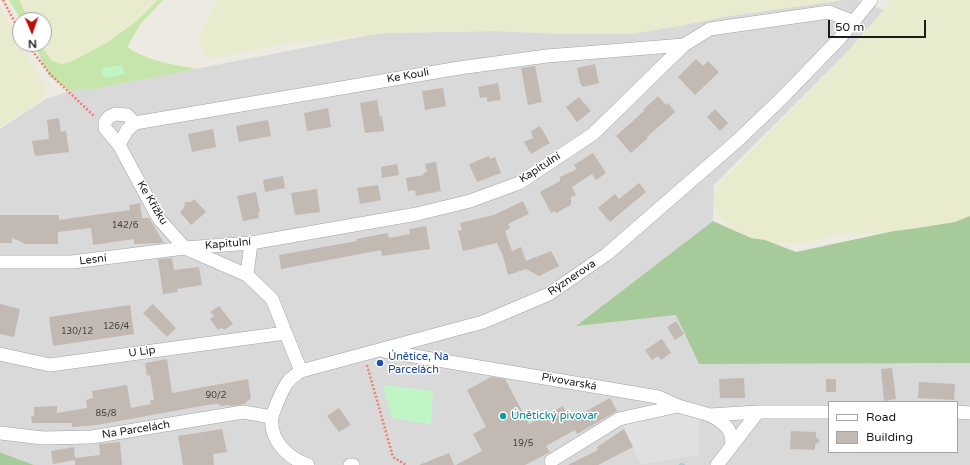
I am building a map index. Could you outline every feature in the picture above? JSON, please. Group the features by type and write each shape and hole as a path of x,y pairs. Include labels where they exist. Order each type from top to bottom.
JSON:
{"street":[{"name":"Rýznerova","path":"272,417 287,383 301,371 483,322 549,294 606,254 737,141 782,98 854,22 871,0"},
{"name":"Kapitulní","path":"185,248 252,242 417,214 470,201 519,183 594,134 684,45 710,29 829,12 854,22"},
{"name":"Ke Kouli","path":"135,123 460,68 547,56 684,45"},
{"path":"115,114 127,115 135,123 127,130 119,145 105,128 105,122 109,117 115,114"},
{"name":"Ke Křížku","path":"119,145 159,219 185,248 247,275 272,299 301,371"},
{"path":"247,275 252,242"},
{"name":"Lesní","path":"0,262 72,262 185,248"},
{"name":"U Lip","path":"0,354 50,365 285,332"},
{"name":"Pivovarská","path":"378,350 658,397 678,406 710,415 758,412 828,412"},
{"path":"551,461 619,419 678,406"},
{"name":"Na Parcelách","path":"0,433 43,438 92,437 243,412 272,417"},
{"path":"717,465 758,412"},
{"path":"958,412 970,413"},
{"path":"710,415 725,424 731,433 733,440 731,447"},
{"path":"272,417 273,429 277,441 287,453 298,461 308,465"}],"path":[{"path":"3,0 12,17"},
{"path":"33,52 50,74 105,128"},
{"path":"364,354 394,457 406,465"}],"shaded area":[{"path":"844,0 857,0 884,10 850,49 714,185 713,221 577,325 677,315 699,364 970,363 970,465 34,465 0,452 0,129 46,99 70,91 98,88 375,34 496,31 566,34 631,34 729,16"},
{"path":"667,410 710,415 699,422 698,441 700,455 640,464 622,423"}],"green space":[{"path":"9,0 19,0 25,12 16,12"},
{"path":"19,0 158,0 137,21 108,42 73,61 62,64 52,61 46,52 52,52 52,12 25,12"},
{"path":"158,0 163,0 141,23 127,47 152,59 197,69 98,88 70,91 49,76 38,52 46,52 52,61 62,64 73,61 108,42 137,21"},
{"path":"217,0 844,0 729,16 631,34 566,34 496,31 386,33 288,43 216,58 207,57 201,50 200,34"},
{"path":"892,0 970,0 970,216 955,222 918,228 873,233 839,234 806,243 778,243 751,238 732,229 717,214 715,206 714,197 723,180 822,79"},
{"path":"0,6 12,29 12,52 25,52 46,87 44,96 35,105 0,127"},
{"path":"122,65 125,74 104,78 100,69"},
{"path":"970,216 970,363 699,364 676,315 576,326 713,221 751,238 765,240 796,252 894,231 955,222"},
{"path":"383,385 433,391 431,424 392,418"},
{"path":"0,452 2,453 34,465 0,465"}],"building":[{"path":"696,59 703,66 708,61 719,72 695,95 678,77"},
{"path":"595,64 599,83 583,87 580,83 577,68"},
{"path":"535,66 542,102 528,105 521,68"},
{"path":"498,83 501,100 487,102 487,97 480,98 478,87"},
{"path":"443,88 446,106 425,110 422,91"},
{"path":"658,96 666,105 668,103 675,112 631,153 616,136 644,111 643,110"},
{"path":"579,97 591,111 577,122 566,107"},
{"path":"377,100 380,117 382,116 384,131 365,133 360,103"},
{"path":"328,108 331,127 307,131 304,113"},
{"path":"715,109 728,123 720,131 707,117"},
{"path":"59,118 61,132 66,131 69,152 35,156 32,141 49,139 47,120"},
{"path":"268,120 271,136 239,142 236,126"},
{"path":"540,126 550,143 531,154 524,142 533,138 531,131"},
{"path":"213,129 216,147 192,152 188,134"},
{"path":"593,153 606,173 596,180 592,174 572,187 576,195 571,197 571,205 556,213 555,211 551,213 540,192 560,181 560,177 577,169 574,165"},
{"path":"489,156 490,159 495,157 501,173 477,182 469,164"},
{"path":"436,162 441,191 416,196 415,190 408,191 406,178 424,175 423,173 427,172 425,164"},
{"path":"397,164 399,175 382,178 381,167"},
{"path":"283,176 285,188 265,192 263,180"},
{"path":"639,183 646,192 610,222 598,208 615,194 619,199"},
{"path":"378,185 381,200 360,204 357,188"},
{"path":"317,189 320,212 295,215 291,193"},
{"path":"256,192 260,212 258,213 259,218 243,221 237,196"},
{"path":"194,199 206,212 191,225 180,212 184,208 185,202 191,202"},
{"path":"523,201 529,214 508,224 510,228 505,231 512,251 521,247 526,261 551,251 559,266 539,276 526,269 508,275 503,256 497,243 463,251 458,231 462,230 460,223 494,215"},
{"path":"140,203 142,218 149,218 164,243 134,244 134,239 93,245 91,228 58,232 58,244 26,244 12,238 12,243 0,243 0,215 59,215 59,220 130,210 129,205"},
{"path":"426,226 430,249 382,256 381,250 281,269 279,255 357,241 356,239 388,233 389,238 410,234 409,229"},
{"path":"172,258 174,270 199,267 202,285 177,289 178,292 163,294 158,259"},
{"path":"0,304 20,309 14,337 0,334"},
{"path":"153,304 176,328 167,337 143,313"},
{"path":"130,305 134,334 53,346 49,317"},
{"path":"219,306 233,324 224,330 222,328 218,330 210,319 214,316 210,312"},
{"path":"676,321 684,334 675,340 667,327"},
{"path":"662,339 671,353 661,360 658,356 652,360 645,350"},
{"path":"167,359 172,393 248,379 251,399 245,404 230,406 221,406 218,404 207,405 97,425 72,427 72,423 32,423 31,417 34,416 34,407 57,406 57,413 87,408 86,400 93,398 92,391 127,385 131,408 151,404 150,400 154,400 150,375 147,376 145,363"},
{"path":"892,368 896,399 884,401 881,369"},
{"name":"Únětický pivovar","path":"491,377 505,379 529,424 563,406 570,420 610,398 617,411 577,434 575,430 546,446 550,452 525,465 456,465 482,451 473,434 486,427 467,390"},
{"path":"744,378 745,398 720,398 719,379"},
{"path":"826,379 836,379 836,392 826,392"},
{"path":"919,382 955,384 954,400 918,398"},
{"path":"339,408 351,425 339,432 327,416"},
{"path":"222,429 227,452 213,454 214,465 183,465 178,436"},
{"path":"624,429 633,447 598,465 568,465 598,450 597,447"},
{"path":"791,431 816,432 816,437 820,441 815,445 815,450 790,449"},
{"path":"120,442 122,465 75,465 75,460 53,464 51,451 74,447 75,459 100,455 99,444"},
{"path":"449,453 454,465 419,465"}],"place":[{"name":"Únětice, Na Parcelách","path":"380,363"},
{"name":"Únětický pivovar","path":"503,416"}]}
